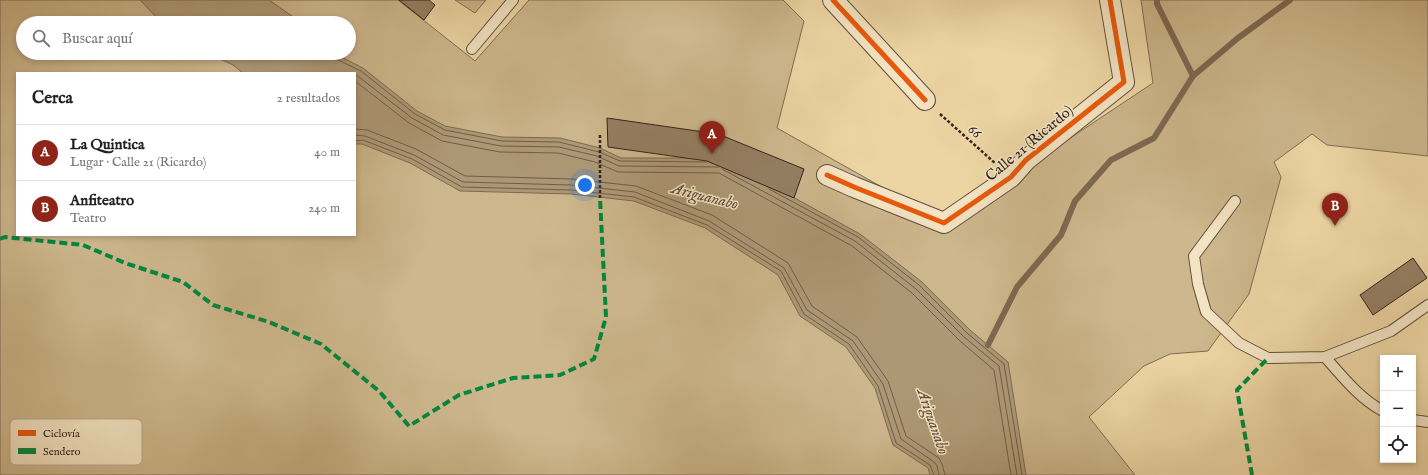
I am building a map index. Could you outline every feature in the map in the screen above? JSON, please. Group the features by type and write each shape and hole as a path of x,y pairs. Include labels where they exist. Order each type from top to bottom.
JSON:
{"street":[{"path":"833,0 925,100"},
{"name":"Calle 21 (Ricardo)","path":"827,175 944,222 1011,177 1026,160 1124,82 1110,0"}],"lane":[{"path":"472,49 513,0"},
{"path":"1235,202 1194,256 1198,284 1206,312 1239,342 1268,358 1325,357 1391,331 1428,305"},
{"path":"1325,357 1356,390 1371,404 1380,408"},
{"path":"1416,420 1428,422"}],"path":[{"path":"600,135 600,198"}],"shaded area":[{"path":"0,0 398,0 475,61 529,0 783,0 804,21 777,128 944,222 1153,83 1141,0 1428,0 1428,156 1327,145 1312,134 1274,162 1281,177 1249,294 1208,351 1170,354 1144,366 1089,417 1135,475 0,475"},
{"path":"455,0 486,0 475,13"}],"water":[{"path":"140,0 269,0 292,16 155,16"},
{"name":"Ariguanabo","path":"223,60 347,60 363,68 417,111 445,126 502,137 560,138 600,148 621,158 722,158 860,234 922,282 970,330 1008,362 1026,475 930,475 928,468 893,445 875,388 846,347 800,316 778,275 705,228 634,201 571,194 460,191 410,163 362,144 356,144 356,72 242,72 233,65"}],"building":[{"path":"399,0 429,0 435,5 424,20"},
{"path":"607,118 718,134 804,169 794,198 707,161 608,147"},
{"path":"1413,258 1427,278 1373,315 1360,295"}],"waterway":[{"path":"1157,0 1157,4 1193,76"},
{"path":"988,345 1017,287 1061,235 1075,201 1111,160 1154,138 1193,76 1238,38 1290,0"}],"marked path":[{"path":"0,239 5,237 83,245 125,263 183,282 213,305 269,322 321,344 379,391 409,426 459,395 513,378 560,375 594,359 606,317 600,198"},
{"path":"1252,475 1237,390 1268,358"}],"cycle path":[{"path":"833,0 925,100"},
{"path":"827,175 944,223 1011,177 1026,160 1124,82 1110,0"}],"place":[{"name":"La Quintica","path":"712,154"},
{"name":"Anfiteatro","path":"1335,226"}]}
